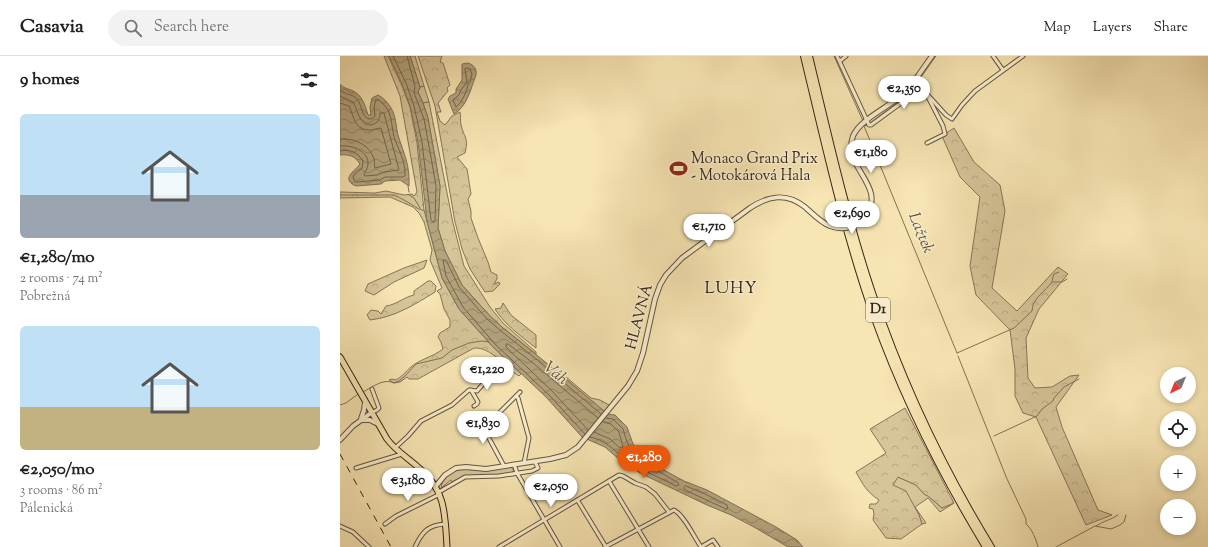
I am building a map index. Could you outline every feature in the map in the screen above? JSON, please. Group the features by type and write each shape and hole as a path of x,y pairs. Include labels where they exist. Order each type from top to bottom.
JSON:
{"highway":[{"name":"D1","path":"804,56 846,223 867,294 882,337 910,406 928,443 960,504 986,547"},
{"name":"D1","path":"809,56 849,217 884,328 935,447 991,547"}],"main road":[{"path":"340,357 371,414 387,439 395,448 427,475 438,491 444,508 447,547"}],"street":[{"path":"837,56 866,123"},
{"path":"840,61 846,56"},
{"path":"866,123 919,79 932,56"},
{"path":"993,56 1003,70"},
{"path":"925,92 946,115 952,119 966,100 975,91 1023,56"},
{"path":"919,79 943,126 945,134 927,143"},
{"path":"866,123 871,125 923,87"},
{"name":"HLAVNÁ","path":"438,491 445,475 456,468 466,467 486,469 535,462 556,458 566,455 572,451 583,441 607,412 628,386 637,371 643,353 657,293 666,275 682,258 760,201 769,198 784,197 794,200 820,220 830,226 839,228 849,228 860,223 872,205 872,196 868,184 855,162 851,147 855,134 866,123"},
{"path":"395,448 420,422 452,405 470,390 477,391 495,370"},
{"path":"340,440 360,420 378,409 372,389"},
{"path":"470,390 478,402 474,406"},
{"path":"499,413 520,392"},
{"path":"516,396 518,398 529,438 524,463"},
{"path":"360,420 365,402"},
{"path":"477,416 504,466"},
{"path":"360,420 370,420 378,424"},
{"path":"356,468 402,454"},
{"path":"385,524 438,491 465,477 499,476 536,470 538,466 535,462"},
{"path":"514,464 517,473 560,547"},
{"path":"499,547 619,475 646,487 658,496 669,512"},
{"path":"610,481 649,547"},
{"path":"578,500 605,547 674,510 679,513 701,547 713,540 718,547"},
{"path":"415,547 422,535 430,528 436,525 445,524"},
{"path":"340,526 353,532 369,547"}],"green space":[{"path":"384,56 388,56 410,107 417,143 424,210 442,278 459,309 493,347 521,374 519,376 492,354 481,349 474,348 418,379 409,379 407,377 400,382 394,383 389,380 396,380 415,364 443,349 438,337 440,333 450,327 450,320 444,309 440,294 437,291 442,288 430,260 432,250 424,222 419,213 413,207 390,197 340,198 340,192 375,193 386,191 404,195 412,194 414,196 417,192 400,96"},
{"path":"410,56 415,56 424,86 420,87"},
{"path":"418,56 442,56 440,62 443,63 450,85 447,88 448,91 438,103 441,112 437,112 440,121 445,125 452,116 460,112 461,125 466,138 466,144 465,153 457,157 467,169 471,194 468,199 471,218 491,272 497,275 497,279 494,284 499,282 500,284 493,291 485,292 470,269 462,249 455,222 435,106"},
{"path":"424,86 429,102 423,103 418,92 420,87"},
{"path":"429,102 453,223 464,266 490,307 503,323 536,352 536,354 490,316 462,285 445,251 438,228 440,186 428,118 423,103"},
{"path":"954,128 974,162 1000,185 1005,211 992,288 1017,311 1058,267 1068,274 1039,309 1026,338 1028,378 1035,388 1052,387 1070,376 1079,375 1056,407 1062,427 1098,510 1112,515 1086,525 1036,417 1023,413 1015,396 1015,369 1010,330 976,295 970,266 980,197 960,177 942,136"},
{"path":"427,260 424,268 394,282 374,295 365,291 368,284 404,268"},
{"path":"428,281 431,281 436,286 435,292 412,306 396,313 370,320 367,315 371,310 378,311 381,314 386,306 414,295 414,291"},
{"path":"503,303 511,315 536,335 536,348 514,330 499,315 495,309 501,308"},
{"path":"566,377 591,398 600,400 609,405 604,412 565,378"},
{"path":"905,408 954,503 942,508 924,494 916,485 898,477 893,485 906,491 919,515 922,524 901,539 886,538 873,520 873,509 869,508 870,504 876,504 879,500 866,488 856,472 886,453 870,429"},
{"path":"511,467 514,471 511,473 498,475 467,475 452,482 451,480 441,488 443,481 447,476 457,470"},
{"path":"898,477 916,485 924,494 942,508 954,503 940,512 928,498 915,507 926,523 922,524 919,515 892,485"}],"water":[{"name":"Váh","path":"389,56 410,56 420,87 418,92 428,118 440,186 438,228 445,251 462,285 503,328 608,414 615,415 627,427 633,444 662,469 684,481 707,490 776,527 797,540 803,547 788,547 731,515 642,474 621,461 605,447 582,437 546,397 493,347 459,309 442,278 427,221 418,142 410,106"},
{"path":"468,63 475,68 476,75 465,102 454,114 448,99 456,93 456,89 462,80 462,64"},
{"path":"340,84 358,94 368,115 371,115 370,107 372,98 378,95 390,106 394,114 398,135 408,165 409,186 400,180 385,181 381,184 356,186 349,181 350,175 360,164 352,156 340,155"}],"waterway":[{"path":"834,56 863,121"},
{"name":"Lažtek","path":"870,123 909,94 936,56"},
{"name":"Lažtek","path":"868,125 864,126 957,353"},
{"path":"408,186 409,192"},
{"path":"340,195 393,195 426,213"},
{"path":"409,195 414,198 420,208"},
{"path":"1052,281 1054,274 1059,272"},
{"path":"957,353 1014,328 1032,311 1034,302 1052,282 1062,282 1067,279"},
{"path":"363,392 382,382 394,383 399,381 416,364 442,358 452,350 469,343 482,341 489,342"},
{"name":"Lažtek","path":"958,356 1007,479 1026,519 1026,524 1034,534 1038,547"},
{"path":"994,436 1037,416 1042,409 1053,401 1064,387 1079,379"},
{"path":"340,405 346,403 358,394"},
{"path":"1096,526 1118,515"},
{"path":"1056,547 1095,526 1111,529 1120,525 1124,522 1126,515"}],"railway":[{"path":"340,454 391,547"}],"place":[{"name":"Monaco Grand Prix - Motokárová Hala","path":"678,168"}],"district":[{"name":"LUHY","path":"731,289"}]}
